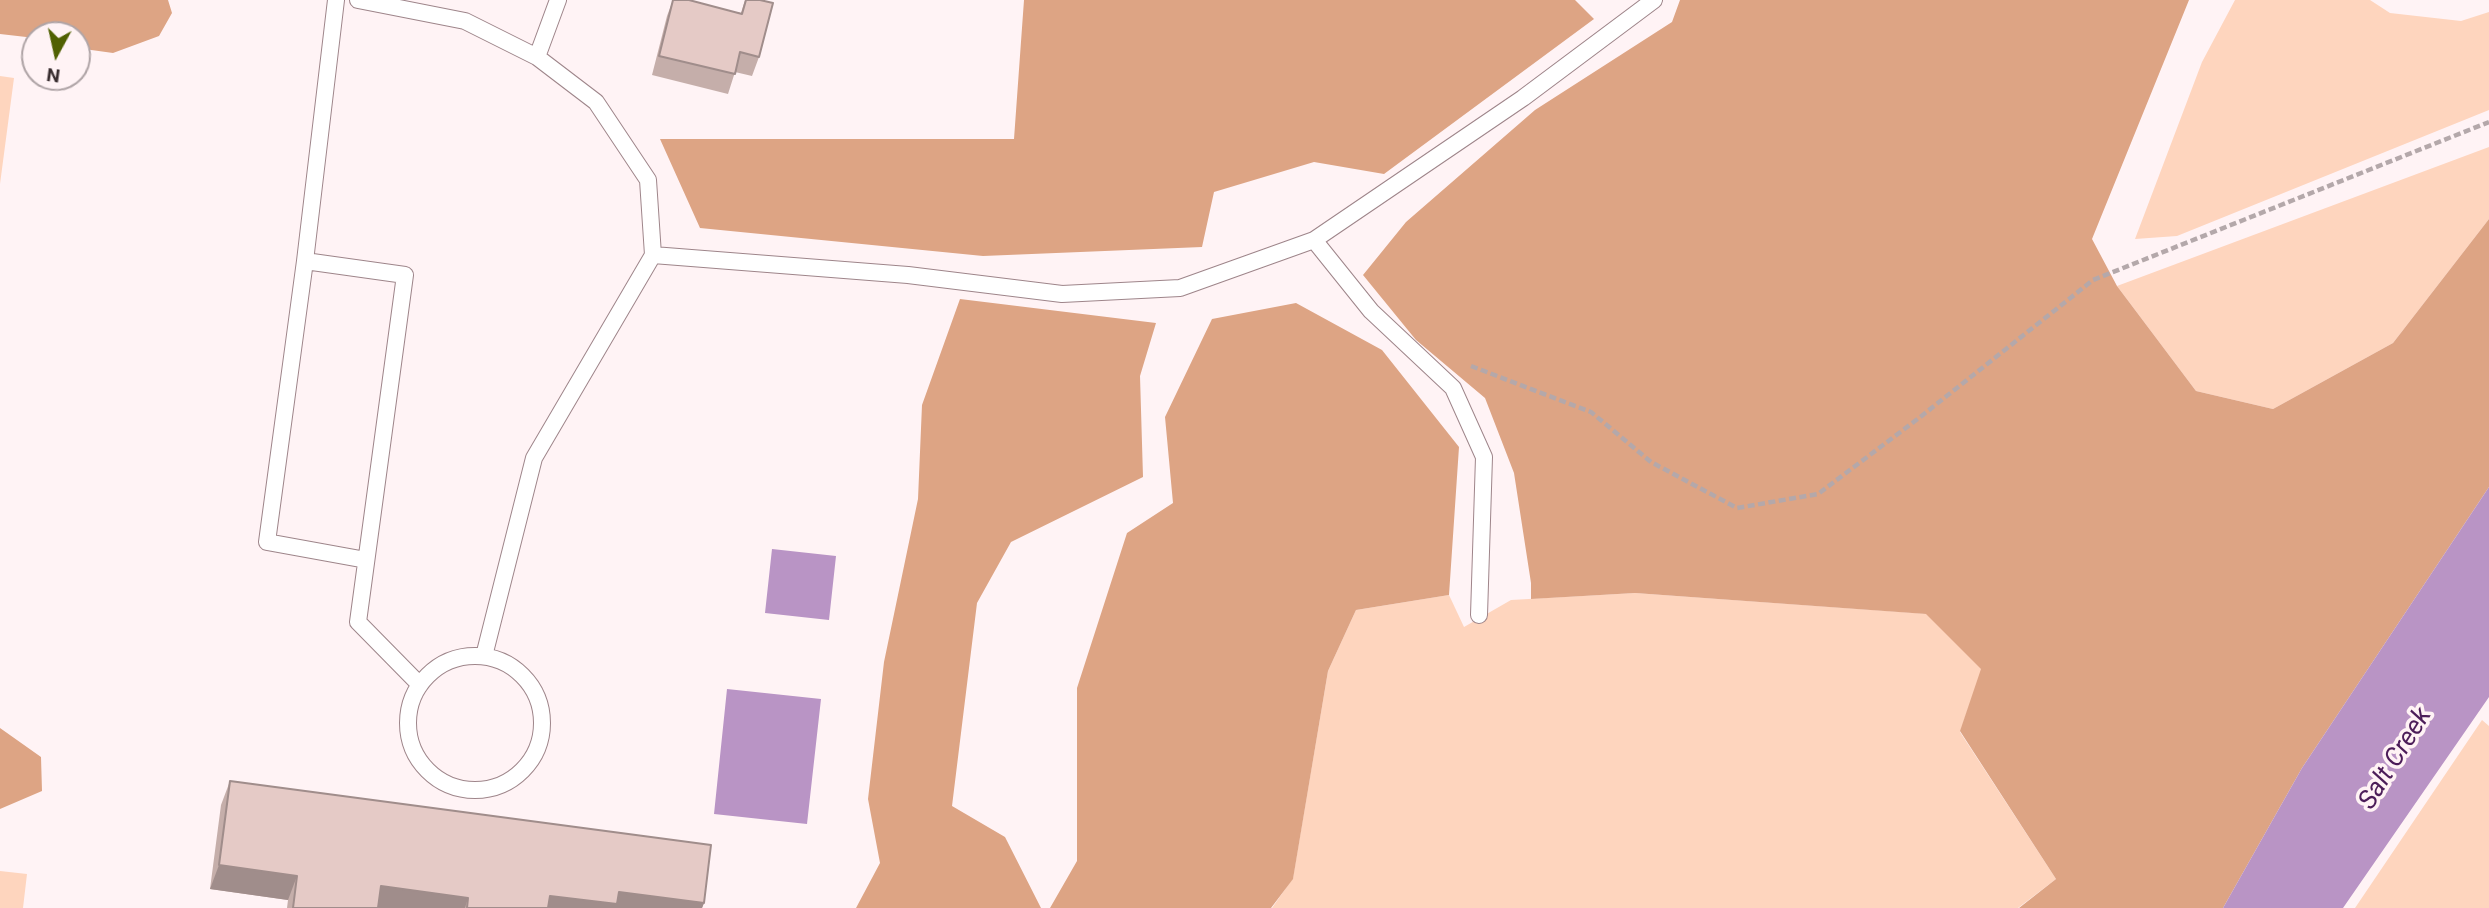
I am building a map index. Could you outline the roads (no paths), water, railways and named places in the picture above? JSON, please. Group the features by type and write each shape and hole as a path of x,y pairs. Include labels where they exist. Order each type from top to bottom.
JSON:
{"lane":[{"path":"335,0 305,261 267,542 366,560"},
{"path":"358,0 465,21 537,57 596,102 648,180 653,255 534,458 484,656"},
{"path":"537,57 558,0"},
{"path":"653,255 908,275 1062,294 1180,288 1314,240 1524,98 1654,0"},
{"path":"1314,240 1371,312 1453,388 1485,457 1479,615"},
{"path":"305,261 405,275 358,622 420,685"},
{"path":"484,656 506,663 525,677 537,696 543,719 540,742 530,763 513,779 492,788 469,790 447,784 428,770 414,751 408,729 410,706 420,685 432,671 465,657 484,656"}],"water":[{"name":"Salt Creek","path":"2489,487 2489,697 2343,908 2223,908 2302,768"},
{"path":"772,549 836,556 829,620 765,613"},
{"path":"727,689 821,699 807,824 714,814"}]}
